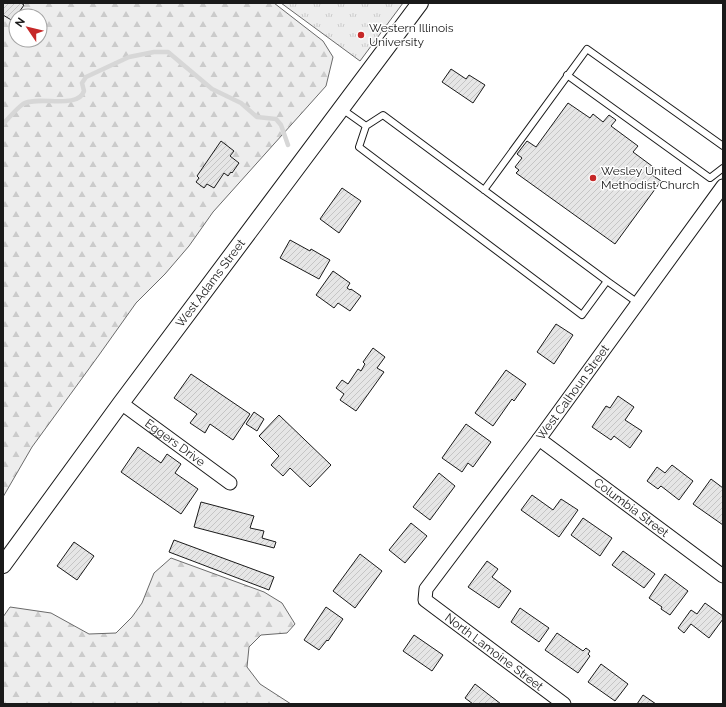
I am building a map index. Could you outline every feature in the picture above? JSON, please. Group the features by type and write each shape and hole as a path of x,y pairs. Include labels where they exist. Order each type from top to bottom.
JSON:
{"street":[{"name":"West Adams Street","path":"3,565 121,403 420,3"},
{"name":"West Calhoun Street","path":"425,600 426,589 539,439 723,186"},
{"name":"Eggers Drive","path":"121,403 230,483"},
{"name":"Columbia Street","path":"539,439 723,576"},
{"name":"North Lamoine Street","path":"425,600 564,704"}],"lane":[{"path":"484,190 587,49 723,146"},
{"path":"568,75 710,178 723,168"},
{"path":"341,108 366,126"},
{"path":"607,281 582,315 359,147 366,126 383,114 638,303"}],"green space":[{"path":"3,3 274,3 323,41 333,57 326,86 213,212 189,246 165,274 136,303 32,447 3,497"},
{"name":"Western Illinois University","path":"281,3 403,3 360,61"},
{"path":"171,558 264,592 282,603 295,624 287,633 261,635 249,647 247,667 260,684 291,704 3,704 3,617 10,607 51,613 89,634 116,633 132,617 142,603 154,573"}],"building":[{"path":"3,3 21,3 24,5 22,8 8,8 8,18 3,15"},
{"path":"451,69 466,79 469,75 485,85 473,103 442,82"},
{"path":"568,103 590,118 593,114 603,122 609,115 616,120 611,126 638,146 633,152 656,169 652,175 661,181 615,244 516,173 519,170 515,167 522,158 517,154 527,141 536,147"},
{"path":"221,141 234,151 230,156 239,163 228,176 224,173 214,188 207,184 204,188 196,182 199,178 197,176"},
{"path":"342,188 361,201 339,233 320,219"},
{"path":"290,240 310,251 311,249 330,260 319,279 280,258"},
{"path":"333,271 350,283 347,288 361,296 350,311 338,303 334,308 316,295"},
{"path":"556,324 573,335 554,364 537,352"},
{"path":"373,348 385,357 377,368 384,372 356,411 340,400 344,394 336,388 342,380 348,384 358,369 361,371 365,364 363,362"},
{"path":"506,370 526,384 514,401 512,399 493,426 475,413"},
{"path":"191,374 250,414 233,440 210,424 205,433 190,423 197,414 174,398"},
{"path":"618,396 634,407 625,420 642,431 630,448 614,436 611,440 592,427 606,406 610,408"},
{"path":"254,412 264,419 257,431 246,424"},
{"path":"279,415 331,465 310,487 290,468 283,476 271,465 279,456 259,436"},
{"path":"466,424 491,442 473,467 468,463 462,472 442,458"},
{"path":"138,447 161,463 167,454 181,464 175,473 198,489 181,514 121,472"},
{"path":"672,465 693,481 679,500 661,486 658,489 647,481 657,467 665,473"},
{"path":"439,473 455,486 430,520 413,507"},
{"path":"711,479 723,488 723,525 693,504"},
{"path":"532,495 553,510 561,499 578,510 559,537 521,510"},
{"path":"201,502 254,516 250,528 264,531 262,538 276,542 274,548 194,527"},
{"path":"583,518 612,538 600,556 571,535"},
{"path":"411,523 427,536 405,563 389,550"},
{"path":"174,540 274,577 269,590 169,552"},
{"path":"74,542 94,556 77,580 57,566"},
{"path":"623,551 655,574 644,588 612,565"},
{"path":"360,554 382,571 355,608 333,591"},
{"path":"487,561 498,569 492,577 511,591 499,608 468,587"},
{"path":"665,574 688,591 670,615 649,598"},
{"path":"705,603 723,616 723,619 709,638 691,624 684,633 678,628 691,610 697,614"},
{"path":"326,607 343,619 328,641 327,640 319,650 304,640"},
{"path":"520,608 549,628 539,642 511,622"},
{"path":"557,633 583,651 586,648 590,651 588,654 590,656 578,673 545,650"},
{"path":"414,635 443,655 432,671 403,651"},
{"path":"601,664 628,684 615,701 588,682"},
{"path":"475,684 501,704 473,704 465,698"},
{"path":"643,695 656,704 637,704"}],"waterway":[{"path":"3,124 23,104 38,101 66,101 74,100 80,97 84,91 82,83 86,77 129,57 154,52 168,52 212,89 241,103 257,117 276,119 281,125 288,145"}],"place":[{"name":"Western Illinois University","path":"361,35"},
{"name":"Wesley United Methodist Church","path":"593,178"}]}
